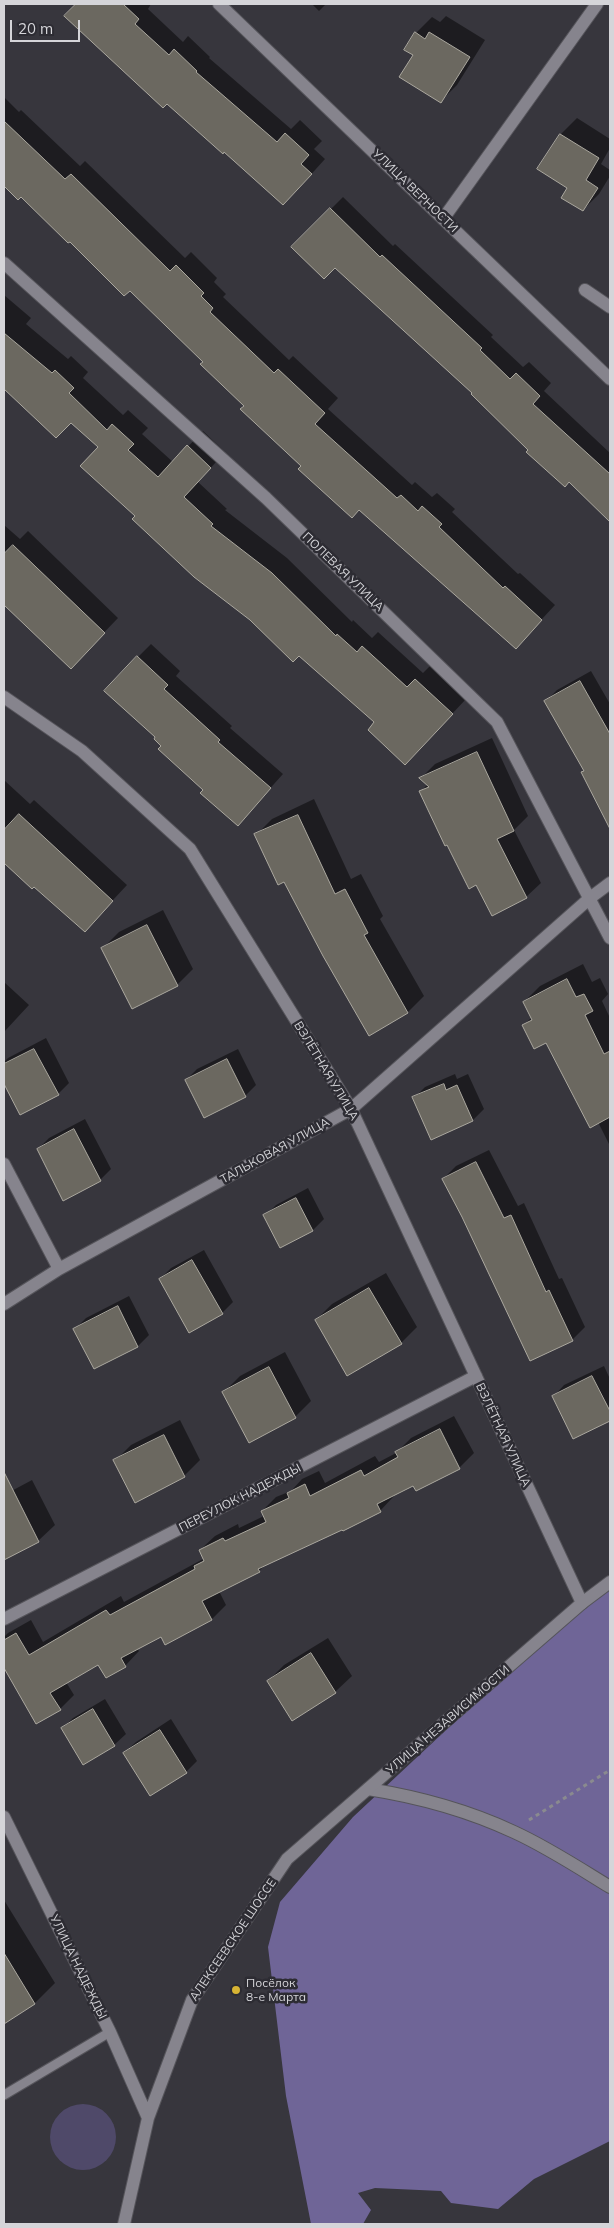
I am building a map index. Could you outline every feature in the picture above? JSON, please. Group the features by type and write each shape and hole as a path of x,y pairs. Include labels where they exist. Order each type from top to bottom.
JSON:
{"street":[{"name":"УЛИЦА ВЕРНОСТИ","path":"219,4 610,379"},
{"path":"443,219 597,4"},
{"name":"ПОЛЕВАЯ УЛИЦА","path":"4,262 266,498 497,722 610,938"},
{"path":"585,290 610,307"},
{"name":"ВЗЛЁТНАЯ УЛИЦА","path":"4,697 82,751 190,848 351,1109 582,1603"},
{"name":"ТАЛЬКОВАЯ УЛИЦА","path":"4,1304 59,1269 351,1109 590,898 610,883"},
{"path":"4,1164 59,1269"},
{"name":"ПЕРЕУЛОК НАДЕЖДЫ","path":"4,1619 476,1376"},
{"name":"УЛИЦА НЕЗАВИСИМОСТИ","path":"287,1859 582,1603 610,1582"},
{"path":"368,1789 401,1794 474,1814 516,1832 610,1887"},
{"name":"УЛИЦА НАДЕЖДЫ","path":"4,1818 110,2032 148,2118"},
{"name":"АЛЕКСЕЕВСКОЕ ШОССЕ","path":"124,2224 148,2118 192,2000 287,1859"}],"lane":[{"path":"4,2095 110,2032"}],"path":[{"path":"516,1832 524,1823 610,1770"}],"shaded area":[{"path":"610,1582 610,2141 534,2179 498,2209 451,2203 441,2191 375,2188 358,2193 371,2210 363,2224 311,2224 286,2096 268,1947 280,1902 353,1817 582,1603"},
{"path":"76,2104 90,2104 102,2109 111,2118 116,2130 114,2150 107,2161 90,2170 76,2170 64,2165 55,2156 50,2144 50,2130 55,2118 64,2109"}],"building":[{"path":"76,4 123,4 139,19 135,24 169,55 174,49 196,72 277,142 285,133 309,155 301,164 312,174 283,205 167,104 163,108 64,16"},
{"path":"415,32 425,39 429,32 470,57 441,103 399,77 413,55 404,50"},
{"path":"4,121 65,179 71,174 170,271 176,265 204,293 201,296 213,308 210,312 274,373 278,369 325,413 315,424 397,498 401,495 418,511 422,506 442,524 439,527 503,588 505,586 542,620 516,649 359,510 352,518 298,469 301,466 240,409 244,406 200,364 203,362 130,291 124,296 70,242 68,243 21,197 18,200 4,186"},
{"path":"560,134 599,158 586,180 598,188 583,211 561,198 567,188 537,169"},
{"path":"330,208 380,257 382,255 482,348 480,350 510,379 516,373 540,396 533,404 610,474 610,522 569,482 565,487 526,452 528,450 472,393 335,268 324,279 291,247"},
{"path":"4,333 52,373 55,370 74,388 69,393 107,430 112,424 134,444 128,450 158,477 187,445 211,468 184,497 213,524 211,526 272,573 336,636 337,634 357,652 362,646 407,687 415,679 453,714 405,765 368,730 374,722 299,656 293,662 250,620 194,577 132,519 135,516 80,466 98,447 71,423 56,438 4,389"},
{"path":"13,545 105,633 71,669 4,605 4,554"},
{"path":"137,656 168,685 164,689 220,740 218,742 271,788 238,826 200,793 203,790 158,749 161,746 154,739 155,737 104,691"},
{"path":"580,681 610,734 610,829 581,772 584,771 544,701"},
{"path":"477,752 514,831 497,839 527,898 492,916 476,885 469,889 447,845 445,846 419,791 429,787 419,778"},
{"path":"19,814 113,901 85,932 34,887 32,889 4,863 4,830"},
{"path":"298,815 335,894 345,889 368,933 364,935 408,1013 369,1036 323,956 284,882 278,885 254,834"},
{"path":"147,925 178,986 132,1009 101,948"},
{"path":"567,979 576,997 584,994 593,1011 585,1015 604,1054 610,1051 610,1117 590,1128 546,1043 534,1049 522,1025 532,1020 523,1002"},
{"path":"34,1049 59,1095 20,1115 4,1084 4,1064"},
{"path":"227,1059 246,1097 204,1118 185,1080"},
{"path":"444,1084 446,1090 457,1085 473,1121 431,1140 412,1097"},
{"path":"74,1129 101,1181 63,1201 37,1149"},
{"path":"476,1162 504,1218 511,1215 546,1292 549,1290 573,1341 530,1361 442,1179"},
{"path":"296,1198 313,1231 280,1248 263,1215"},
{"path":"192,1260 223,1314 189,1333 159,1279"},
{"path":"369,1288 402,1344 347,1376 315,1320"},
{"path":"118,1306 138,1347 94,1369 73,1329"},
{"path":"269,1367 296,1418 249,1443 222,1392"},
{"path":"592,1376 610,1411 610,1421 573,1439 552,1396"},
{"path":"440,1429 460,1469 416,1491 413,1486 377,1504 381,1512 258,1569 260,1572 202,1601 212,1620 165,1645 161,1637 121,1658 126,1667 106,1678 98,1665 50,1693 61,1710 36,1724 4,1668 4,1640 16,1633 29,1655 106,1610 110,1615 195,1569 194,1566 204,1561 199,1550 223,1538 225,1541 266,1522 261,1511 289,1498 287,1493 305,1484 310,1496 361,1470 364,1476 398,1457 395,1452"},
{"path":"164,1435 185,1477 135,1503 113,1460"},
{"path":"4,1472 39,1542 4,1560"},
{"path":"311,1653 336,1693 292,1721 267,1681"},
{"path":"93,1709 115,1746 83,1765 61,1728"},
{"path":"160,1730 187,1773 150,1796 123,1753"},
{"path":"4,1953 35,2004 4,2024"}],"place":[{"name":"Посёлок 8-е Марта","path":"236,1990"}]}
